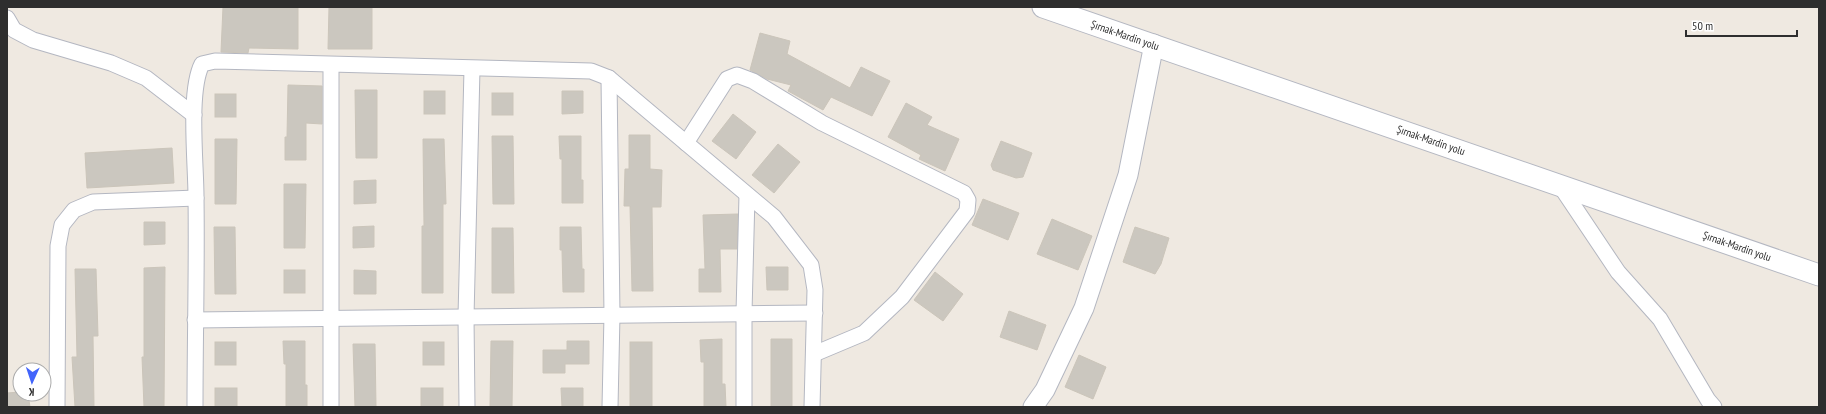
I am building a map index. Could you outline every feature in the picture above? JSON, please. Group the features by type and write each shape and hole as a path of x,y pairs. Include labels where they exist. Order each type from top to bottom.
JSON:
{"main road":[{"name":"Şırnak-Mardin yolu","path":"1043,7 1560,184 1819,275"}],"street":[{"path":"7,18 14,30 33,40 111,63 146,78 194,115"},
{"path":"1033,407 1046,390 1087,300 1128,175 1154,44"},
{"path":"195,407 196,198 194,115 197,73 202,64 215,61 591,71 609,78 774,217 811,265 815,290 812,407"},
{"path":"331,65 331,407"},
{"path":"467,407 466,316 472,69"},
{"path":"686,143 727,79 737,75 754,81 822,123 964,193 968,200 967,211 902,297 864,333 814,354"},
{"path":"609,78 612,314 610,407"},
{"path":"1560,184 1618,272 1660,319 1708,400 1714,407"},
{"path":"744,407 744,313 748,195"},
{"path":"57,407 58,246 62,225 74,210 93,202 196,198"},
{"path":"195,320 815,312"}],"building":[{"path":"223,7 298,7 298,49 249,48 248,53 221,52"},
{"path":"329,7 372,7 372,49 328,49"},
{"path":"760,33 790,41 787,54 850,88 861,67 890,81 872,116 831,97 823,110 788,91 791,85 767,79 750,70"},
{"path":"288,85 322,86 322,124 306,123 306,160 285,160"},
{"path":"355,90 377,90 377,158 356,158"},
{"path":"424,91 445,91 445,114 424,114"},
{"path":"562,91 583,91 583,113 562,114"},
{"path":"492,93 513,93 513,115 492,115"},
{"path":"215,94 236,94 236,117 215,117"},
{"path":"906,103 932,117 927,125 959,139 945,171 919,159 921,155 888,137"},
{"path":"733,114 756,132 736,159 712,141"},
{"path":"629,135 650,135 650,169 662,170 661,207 652,207 653,291 632,291 630,206 624,206 625,169 629,169"},
{"path":"492,136 513,136 514,204 493,204"},
{"path":"559,136 581,136 581,180 583,180 583,203 562,203 562,159 560,159"},
{"path":"215,139 237,139 236,204 215,204"},
{"path":"423,139 444,139 446,204 443,204 443,293 422,293 422,226 424,226"},
{"path":"1001,141 1032,153 1023,177 1016,178 993,170 991,165"},
{"path":"778,144 800,162 774,193 752,175"},
{"path":"172,148 174,183 87,188 85,153"},
{"path":"376,180 376,203 354,204 354,181"},
{"path":"284,184 306,184 305,248 284,248"},
{"path":"983,199 1019,213 1008,240 972,225"},
{"path":"738,214 737,249 720,249 721,292 699,292 699,269 705,269 703,215"},
{"path":"1052,219 1092,236 1078,270 1037,254"},
{"path":"144,222 165,222 165,244 144,245"},
{"path":"374,226 374,247 353,248 353,227"},
{"path":"214,227 235,227 236,294 215,294"},
{"path":"560,227 581,227 584,292 563,292"},
{"path":"1135,227 1169,238 1161,264 1155,274 1123,262"},
{"path":"492,228 513,228 514,293 492,293"},
{"path":"165,267 164,407 144,407 142,357 144,357 144,268"},
{"path":"766,267 788,267 788,290 767,290"},
{"path":"75,269 96,269 98,336 93,336 94,407 75,407 72,357 77,357"},
{"path":"284,270 305,270 305,293 284,293"},
{"path":"354,270 376,271 376,294 354,294"},
{"path":"935,272 963,294 943,321 914,300"},
{"path":"1009,311 1046,325 1037,350 1000,337"},
{"path":"722,339 722,384 725,384 726,407 704,407 704,362 701,362 700,340"},
{"path":"771,339 792,339 792,406 771,407"},
{"path":"283,341 305,341 305,385 307,385 307,407 286,407 286,364 284,364"},
{"path":"491,341 513,341 512,407 490,407"},
{"path":"567,341 589,341 589,364 565,364 565,373 543,373 543,350 567,350"},
{"path":"215,342 236,342 236,365 215,365"},
{"path":"423,342 444,342 444,365 423,365"},
{"path":"630,342 652,342 652,407 630,407"},
{"path":"353,344 375,344 376,407 355,407"},
{"path":"1079,355 1106,367 1093,399 1065,387"},
{"path":"215,388 237,388 237,407 215,407"},
{"path":"421,388 443,388 443,407 421,407"},
{"path":"561,388 583,388 583,407 562,407"},
{"path":"7,393 12,393 12,402 29,402 30,407 7,407"}]}
